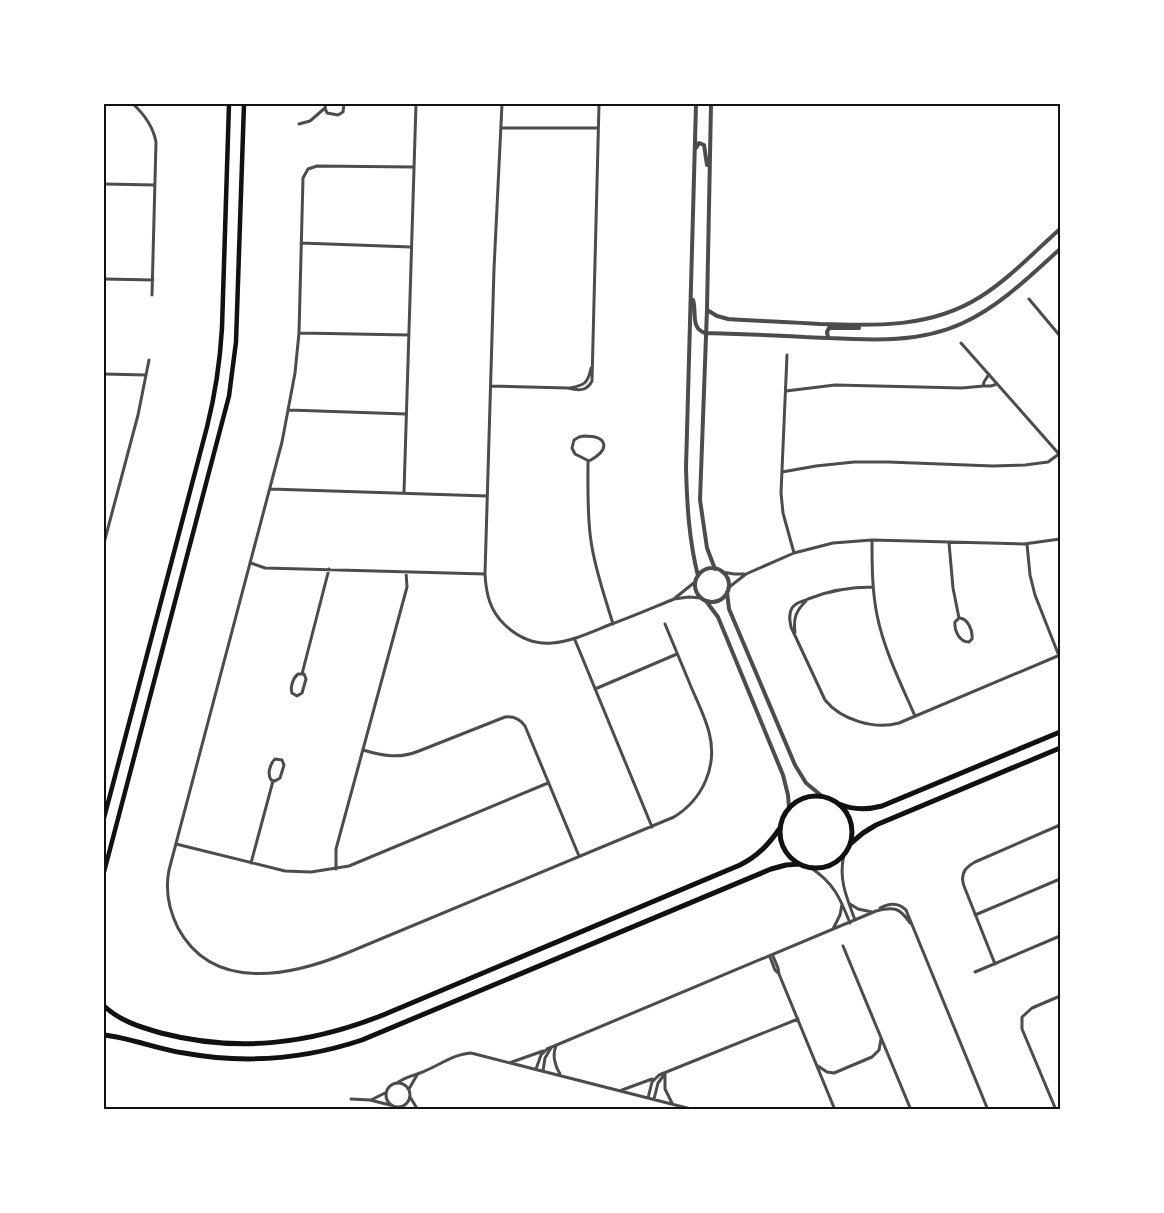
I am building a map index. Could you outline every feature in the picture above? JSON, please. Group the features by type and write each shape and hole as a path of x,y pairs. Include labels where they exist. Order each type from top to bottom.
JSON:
{"main road":[{"path":"104,818 215,392 222,328 229,104"},
{"path":"104,872 229,396 236,342 244,104"},
{"path":"838,804 858,809 882,806 1060,732"},
{"path":"850,844 882,822 1060,748"},
{"path":"104,1035 182,1053 216,1058 283,1058 331,1050 373,1036 771,869 798,864 818,868 832,864 844,855 852,836 849,818 838,804 823,797 808,797 794,803 784,814 780,836 786,852 798,864"},
{"path":"104,1006 140,1027 211,1042 262,1044 329,1033 383,1015 740,865 762,850 780,828"}],"street":[{"path":"133,104 145,116 154,132 157,148 152,295"},
{"path":"299,124 310,121 325,106 327,113 338,115 343,112 344,104"},
{"path":"404,492 416,104"},
{"path":"502,104 494,269 485,574 487,594 493,610 514,632 527,639 556,644 674,599 690,597 716,601 721,599 746,574 794,553 833,543 872,540 1026,544 1060,539"},
{"path":"491,386 568,388 581,385 589,377 592,363 598,104"},
{"path":"696,104 687,498 690,533 698,576"},
{"path":"711,104 700,500 707,549 715,569"},
{"path":"502,128 598,128"},
{"path":"695,148 699,144 704,145 709,175"},
{"path":"414,167 317,166 308,169 304,174 299,333 289,410 251,563 169,870 167,891 170,907 181,932 191,946 210,962 226,969 252,974 294,970 332,959 674,817 692,803 705,783 711,760 711,745 706,723 665,624"},
{"path":"104,184 155,185"},
{"path":"828,338 829,328 863,328 906,323 948,313 970,303 997,285 1060,229"},
{"path":"301,243 411,247"},
{"path":"692,298 696,326 700,332 705,333 888,339 920,336 949,329 975,317 1000,301 1060,249"},
{"path":"104,279 153,280"},
{"path":"1029,299 1060,336"},
{"path":"706,309 717,316 728,319 872,326"},
{"path":"299,333 409,335"},
{"path":"782,472 854,462 1025,465 1048,462 1060,455 961,343"},
{"path":"787,355 781,493 783,513 794,553"},
{"path":"104,543 132,437 149,360"},
{"path":"104,374 146,375"},
{"path":"983,386 989,374"},
{"path":"786,391 855,385 962,388 997,384"},
{"path":"289,410 406,414"},
{"path":"579,437 598,438 603,443 603,450 600,454 588,461 573,451 573,443 579,437"},
{"path":"588,461 588,514 591,541 597,571 613,624"},
{"path":"270,489 487,496"},
{"path":"872,540 873,587 877,615 883,637 915,717"},
{"path":"949,542 953,588 959,618"},
{"path":"873,587 839,589 822,593 795,605 790,612 790,622 822,695 829,705 834,710 876,726 894,724 915,717 1060,655 1035,595 1026,544"},
{"path":"251,563 265,568 485,574"},
{"path":"674,599 695,582 705,570 715,569 734,574 746,574"},
{"path":"302,674 329,570"},
{"path":"336,868 336,849 407,587 406,572"},
{"path":"722,572 727,578 729,609 795,765 806,783 823,797"},
{"path":"695,582 696,591 718,617 783,775 789,808"},
{"path":"959,618 967,620 973,637 969,642 961,639 955,627 955,621 959,618"},
{"path":"574,639 652,827"},
{"path":"595,688 677,654"},
{"path":"302,674 306,679 302,693 295,696 291,689 294,677 302,674"},
{"path":"363,750 386,756 404,756 502,718 518,719 525,726 579,856"},
{"path":"275,759 280,759 284,765 280,778 273,781 269,777 272,763 275,759"},
{"path":"251,863 273,781"},
{"path":"176,844 277,870 299,873 349,866 548,783"},
{"path":"995,964 962,882 963,874 966,868 975,862 1060,825"},
{"path":"844,855 843,887 855,920"},
{"path":"811,868 836,891 850,922"},
{"path":"975,915 1060,879"},
{"path":"848,901 858,909 875,912"},
{"path":"833,930 840,915 842,902"},
{"path":"507,1062 544,1051 850,922 890,908 902,912 910,923 988,1110"},
{"path":"975,972 1060,936"},
{"path":"843,946 911,1110"},
{"path":"771,956 779,969 779,974 835,1110"},
{"path":"1056,1110 1021,1022 1022,1017 1032,1008 1060,996"},
{"path":"619,1090 634,1087 798,1019"},
{"path":"818,1066 827,1072 834,1073 872,1057 879,1050 881,1037"},
{"path":"558,1045 554,1056 560,1076"},
{"path":"543,1071 547,1054 552,1047"},
{"path":"536,1069 544,1051"},
{"path":"391,1105 386,1094 391,1085 407,1076 467,1053 695,1110"},
{"path":"409,1089 419,1073"},
{"path":"654,1099 658,1083 665,1073"},
{"path":"665,1073 665,1089 672,1104"},
{"path":"648,1098 654,1078"},
{"path":"397,1083 404,1084 409,1089 410,1097 418,1110"},
{"path":"370,1100 386,1094"},
{"path":"399,1107 410,1097"},
{"path":"351,1099 370,1100 405,1110"}]}
